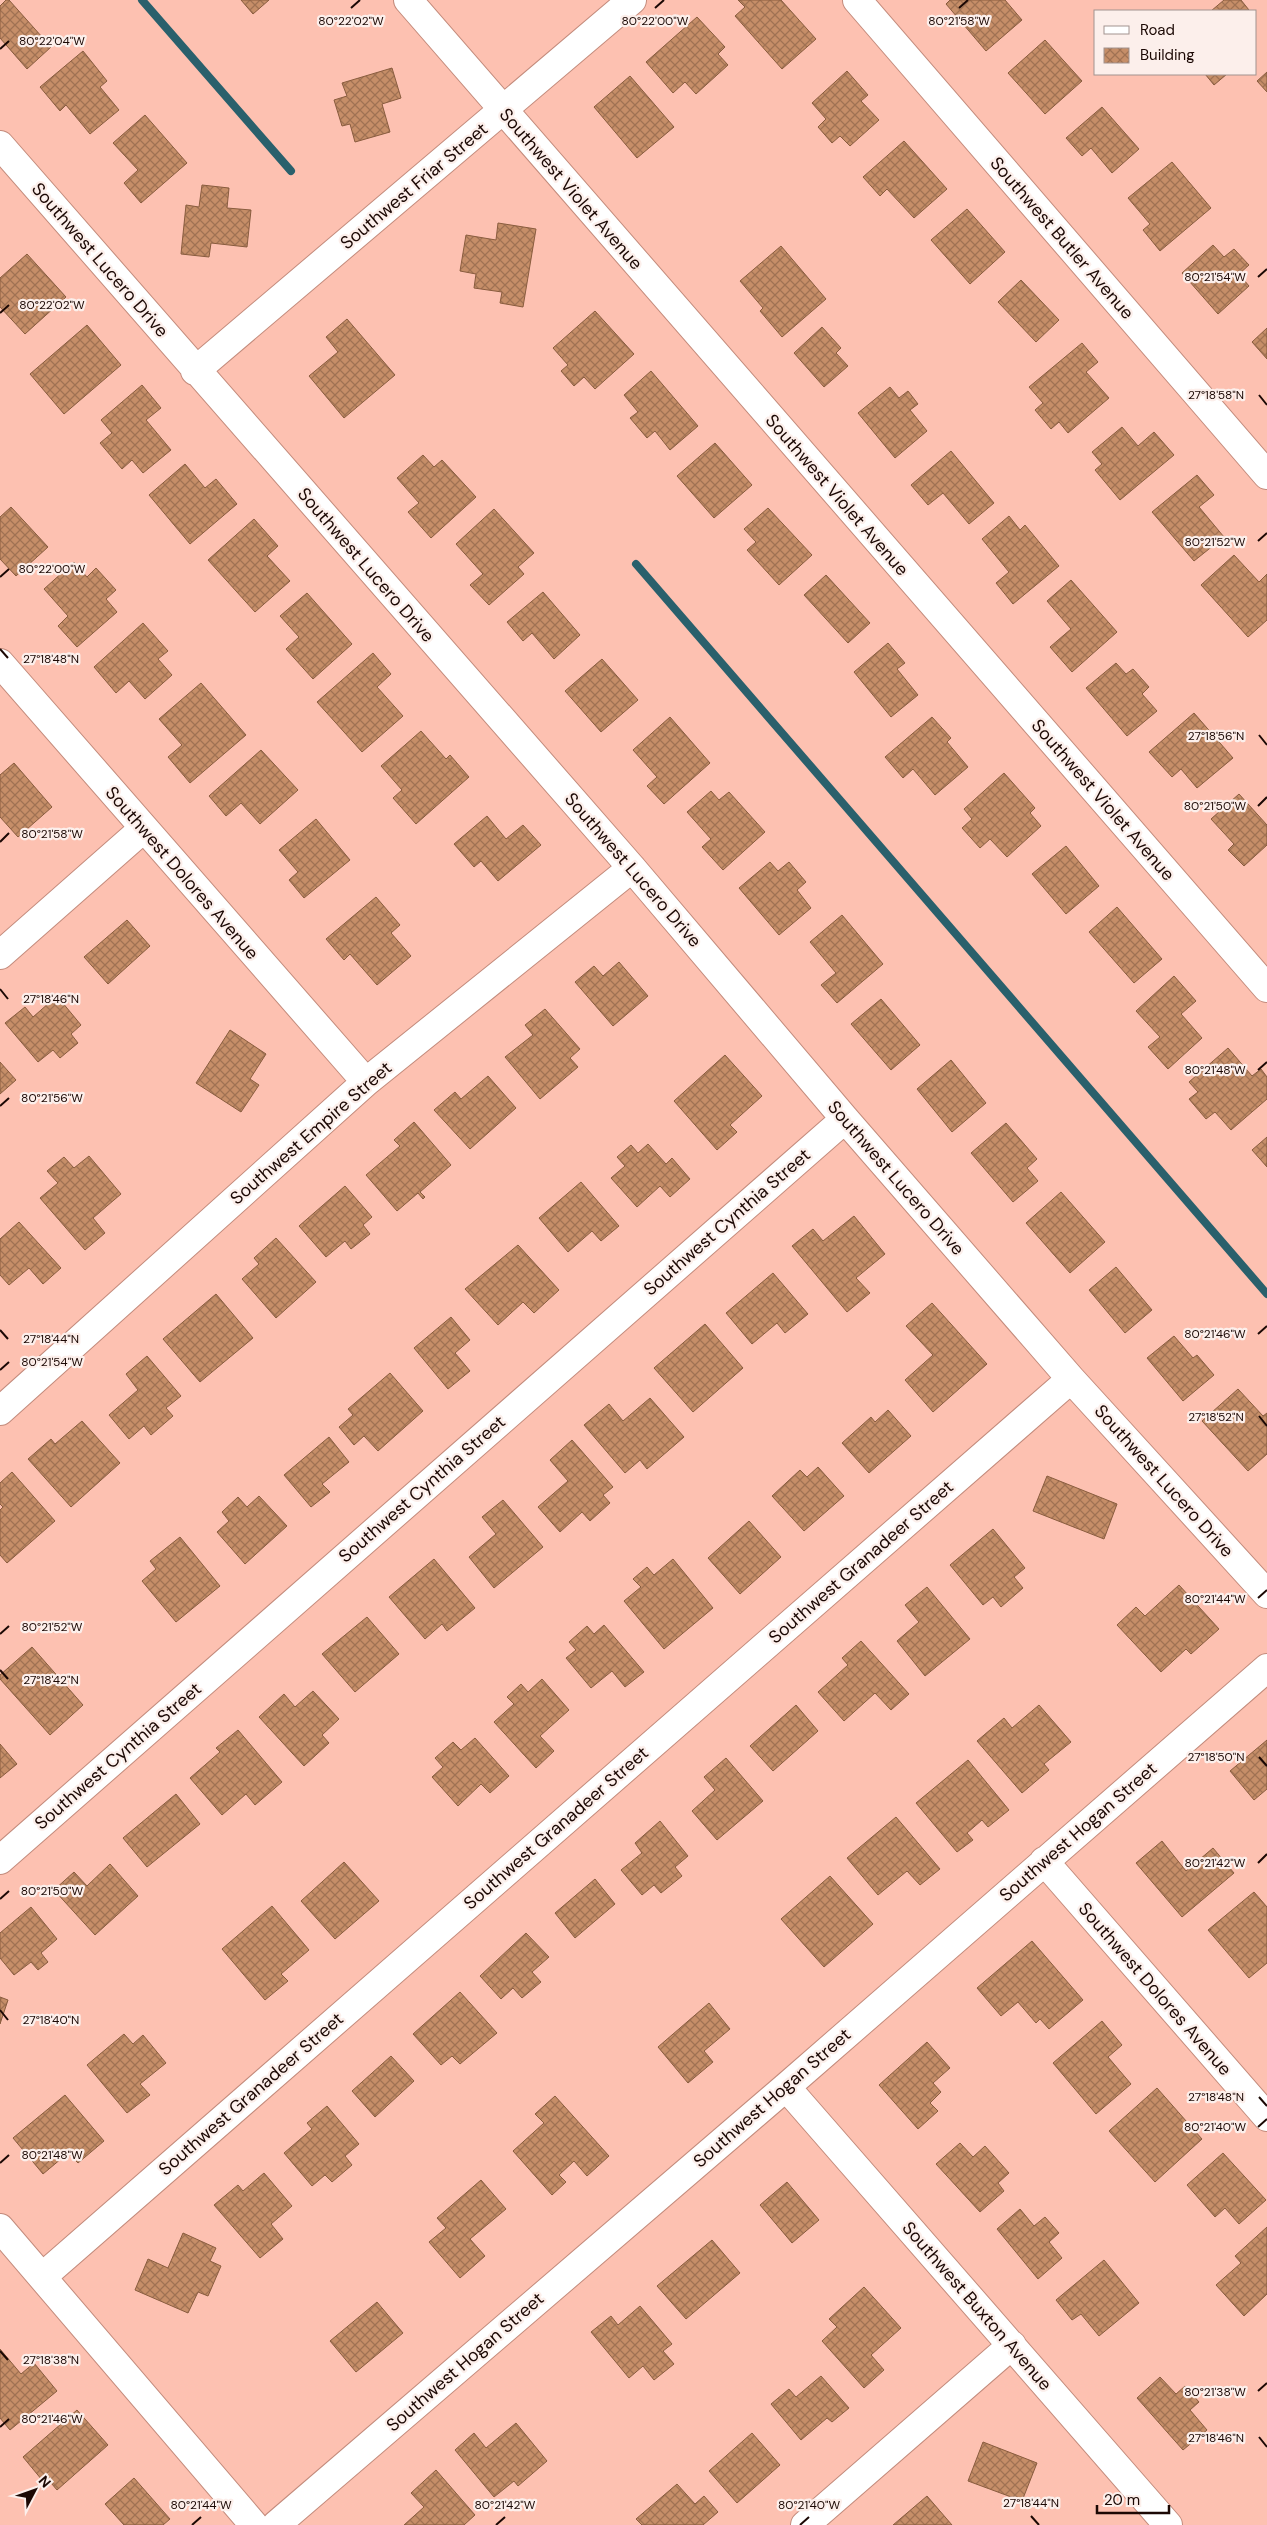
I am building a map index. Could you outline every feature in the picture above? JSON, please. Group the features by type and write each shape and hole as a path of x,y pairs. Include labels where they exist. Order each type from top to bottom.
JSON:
{"street":[{"name":"Southwest Violet Avenue","path":"408,0 1267,988"},
{"name":"Southwest Friar Street","path":"195,371 632,0"},
{"name":"Southwest Butler Avenue","path":"857,0 1267,475"},
{"name":"Southwest Lucero Drive","path":"0,145 195,371 632,868 845,1119 1071,1379 1267,1594"},
{"name":"Southwest Dolores Avenue","path":"0,663 143,829 366,1082"},
{"path":"0,955 143,829"},
{"name":"Southwest Empire Street","path":"0,1411 366,1082 632,868"},
{"name":"Southwest Cynthia Street","path":"0,1860 845,1119"},
{"name":"Southwest Granadeer Street","path":"42,2277 1071,1379"},
{"name":"Southwest Hogan Street","path":"276,2525 786,2087 1267,1668"},
{"name":"Southwest Dolores Avenue","path":"1044,1861 1267,2117"},
{"name":"Southwest Buxton Avenue","path":"786,2087 1168,2525"},
{"path":"0,2228 254,2525"},
{"path":"805,2525 1012,2345"}],"building":[{"path":"6,0 9,0 51,47 27,69 0,38 0,6"},
{"path":"241,0 269,0 253,14"},
{"path":"738,0 781,0 816,39 782,69 735,16 745,7"},
{"path":"950,0 1005,0 1022,20 986,51 946,4"},
{"path":"1224,0 1241,0 1249,10 1212,10"},
{"path":"697,17 725,47 718,54 728,65 696,94 685,82 673,93 646,62"},
{"path":"1045,40 1082,81 1045,114 1008,73"},
{"path":"83,51 107,81 100,87 119,110 90,134 66,105 60,111 40,87"},
{"path":"392,68 401,98 382,104 390,132 355,142 350,124 342,126 334,100 347,96 342,83"},
{"path":"847,71 868,95 861,101 879,120 850,146 840,136 832,143 818,127 826,119 812,103"},
{"path":"1267,72 1267,92 1257,81"},
{"path":"1206,75 1226,75 1214,85"},
{"path":"630,76 674,127 637,158 594,107"},
{"path":"1102,107 1139,149 1112,173 1091,148 1082,156 1066,138"},
{"path":"145,115 187,163 141,203 124,183 138,170 113,143"},
{"path":"904,141 947,189 914,218 887,189 880,196 863,177"},
{"path":"1172,162 1211,208 1160,251 1143,230 1150,224 1128,198"},
{"path":"202,185 229,188 227,208 251,210 247,247 211,243 209,257 181,254 186,205 199,207"},
{"path":"967,209 1005,252 970,284 931,240"},
{"path":"498,223 536,229 523,307 500,303 502,292 474,288 476,274 460,271 466,235 496,240"},
{"path":"1213,245 1224,257 1234,249 1249,265 1239,274 1249,286 1218,314 1182,273"},
{"path":"781,246 826,299 782,337 760,311 763,308 740,281"},
{"path":"27,254 66,297 25,334 0,307 0,278"},
{"path":"1021,280 1059,320 1036,342 998,302"},
{"path":"595,311 634,354 595,389 584,377 574,386 561,371 568,365 553,348"},
{"path":"347,319 395,375 344,418 309,376 338,352 326,337"},
{"path":"87,325 121,365 64,414 30,374"},
{"path":"822,327 841,348 836,353 848,366 824,387 794,353"},
{"path":"1267,328 1267,359 1252,342"},
{"path":"1082,343 1098,362 1086,372 1109,398 1068,433 1059,422 1051,429 1035,410 1043,403 1029,387"},
{"path":"651,371 698,426 670,450 655,431 647,438 630,418 638,412 624,395"},
{"path":"142,385 161,408 146,420 171,450 143,473 132,460 122,469 100,443 112,433 101,420"},
{"path":"890,387 899,398 908,391 918,404 910,410 927,431 895,458 858,413"},
{"path":"1122,427 1138,446 1154,432 1174,455 1120,500 1095,470 1102,464 1092,452"},
{"path":"715,443 752,485 714,518 677,476"},
{"path":"951,451 994,503 969,524 943,493 928,505 911,485"},
{"path":"423,455 434,467 442,460 476,497 431,538 408,512 419,503 397,478"},
{"path":"185,464 205,488 216,479 237,504 190,544 149,495"},
{"path":"1197,475 1214,495 1199,507 1224,537 1194,561 1152,512"},
{"path":"11,507 48,547 16,576 0,559 0,517"},
{"path":"768,508 812,555 779,585 747,550 756,542 744,529"},
{"path":"494,509 534,553 518,567 524,574 489,605 470,585 483,574 456,544"},
{"path":"1009,516 1020,530 1025,525 1059,566 1013,604 996,583 1009,572 982,539"},
{"path":"254,519 278,546 267,556 290,581 255,612 208,560"},
{"path":"1234,555 1259,582 1267,574 1267,620 1248,637 1201,585"},
{"path":"74,562 87,577 96,568 116,590 106,599 117,612 77,647 58,626 68,616 44,589"},
{"path":"826,575 870,623 848,643 804,595"},
{"path":"1071,580 1117,632 1072,672 1050,647 1071,629 1047,601"},
{"path":"543,592 580,635 554,659 532,633 523,641 507,622"},
{"path":"307,593 352,644 313,679 286,649 299,637 280,616"},
{"path":"143,623 168,651 158,659 172,675 145,699 129,681 116,693 94,667"},
{"path":"888,643 905,663 897,669 918,695 891,717 854,672"},
{"path":"373,653 391,674 377,687 403,716 362,752 317,702"},
{"path":"602,659 638,700 601,732 565,691"},
{"path":"1116,663 1126,674 1133,669 1149,687 1142,694 1157,711 1127,736 1086,688"},
{"path":"201,683 246,735 190,783 168,757 182,745 159,719"},
{"path":"1194,713 1233,758 1197,788 1181,769 1172,777 1149,752"},
{"path":"670,717 710,763 664,804 647,786 657,777 633,750"},
{"path":"932,717 951,738 947,742 968,767 935,795 913,769 903,778 885,757"},
{"path":"421,731 446,759 450,755 469,777 416,824 393,798 402,790 381,766"},
{"path":"261,750 298,790 260,824 241,803 226,816 209,796"},
{"path":"14,763 52,807 18,837 0,817 0,775"},
{"path":"1004,773 1035,808 1030,813 1041,826 1007,857 990,839 980,848 962,828 972,819 964,809"},
{"path":"711,791 719,800 729,792 765,832 723,870 702,847 711,839 687,812"},
{"path":"1239,794 1267,825 1267,845 1244,866 1228,850 1234,844 1211,819"},
{"path":"487,816 506,839 523,825 541,845 498,881 481,861 474,867 454,844"},
{"path":"316,819 350,860 304,898 289,880 298,872 279,850"},
{"path":"1066,846 1099,886 1066,914 1032,874"},
{"path":"770,862 778,871 789,862 806,882 797,890 811,908 779,935 739,888"},
{"path":"376,897 400,925 391,933 411,956 377,985 350,954 344,960 326,939"},
{"path":"1117,907 1162,959 1134,983 1089,932"},
{"path":"842,915 883,964 837,1003 821,985 836,973 810,942"},
{"path":"127,920 150,946 108,984 84,957"},
{"path":"619,962 648,996 613,1026 575,982 594,966 603,976"},
{"path":"1174,976 1196,1001 1181,1014 1202,1038 1168,1069 1148,1047 1160,1037 1136,1011"},
{"path":"57,996 81,1025 71,1034 78,1043 60,1058 53,1050 38,1062 5,1023 25,1007 33,1017"},
{"path":"881,999 920,1045 891,1070 851,1024"},
{"path":"545,1009 580,1049 570,1058 578,1067 540,1099 505,1057 533,1035 525,1025"},
{"path":"230,1030 266,1054 250,1079 259,1085 241,1112 196,1083"},
{"path":"1228,1048 1252,1076 1261,1069 1267,1077 1267,1099 1231,1130 1215,1112 1206,1119 1189,1099 1198,1092 1189,1082"},
{"path":"725,1055 762,1096 730,1125 737,1132 717,1150 674,1101"},
{"path":"951,1060 986,1103 952,1132 917,1089"},
{"path":"0,1062 16,1080 0,1094"},
{"path":"488,1076 516,1108 470,1149 434,1110 455,1092 461,1099"},
{"path":"414,1122 451,1165 420,1192 425,1197 423,1199 418,1193 397,1211 366,1175 400,1146 394,1140"},
{"path":"1006,1123 1037,1159 1027,1168 1038,1181 1013,1202 971,1153"},
{"path":"1267,1137 1267,1167 1252,1150"},
{"path":"648,1144 666,1164 672,1158 690,1179 670,1197 660,1186 637,1207 611,1178 625,1166 617,1157 631,1145 638,1153"},
{"path":"89,1156 121,1194 93,1218 105,1233 85,1250 40,1198 58,1183 47,1171 64,1157 74,1168"},
{"path":"581,1182 619,1226 601,1241 592,1231 568,1252 539,1218"},
{"path":"345,1186 372,1217 363,1225 370,1234 351,1249 345,1241 326,1257 299,1226"},
{"path":"1061,1192 1105,1242 1070,1273 1026,1223"},
{"path":"854,1216 885,1254 856,1278 870,1293 847,1312 792,1246 813,1229 823,1241"},
{"path":"19,1222 61,1268 43,1284 29,1268 9,1285 0,1275 0,1239"},
{"path":"276,1238 316,1282 276,1318 242,1279 259,1264 254,1258"},
{"path":"518,1245 559,1290 534,1313 523,1302 498,1325 465,1289"},
{"path":"1116,1267 1152,1310 1125,1333 1089,1290"},
{"path":"773,1273 808,1314 785,1333 777,1323 752,1344 726,1313"},
{"path":"216,1294 253,1338 200,1382 163,1339"},
{"path":"932,1303 987,1364 933,1412 905,1380 933,1355 906,1326"},
{"path":"451,1317 470,1340 455,1353 470,1371 448,1389 414,1348"},
{"path":"705,1324 743,1368 693,1412 654,1368"},
{"path":"1174,1336 1193,1358 1197,1355 1214,1375 1183,1401 1147,1358"},
{"path":"147,1356 181,1396 166,1408 173,1416 151,1435 144,1426 129,1439 109,1415 138,1390 126,1374"},
{"path":"390,1373 423,1411 378,1451 364,1436 354,1445 339,1427 353,1415 348,1409"},
{"path":"1238,1389 1263,1416 1267,1413 1267,1454 1248,1471 1202,1421"},
{"path":"650,1398 684,1437 647,1469 640,1460 625,1473 584,1425 609,1404 623,1421"},
{"path":"888,1410 911,1436 869,1473 842,1443 871,1417 875,1422"},
{"path":"82,1421 120,1463 71,1507 28,1459 51,1439 55,1444"},
{"path":"329,1437 349,1462 322,1484 330,1492 311,1507 284,1475"},
{"path":"572,1440 613,1487 603,1495 610,1503 590,1521 582,1512 560,1532 538,1507 568,1481 550,1460"},
{"path":"818,1467 844,1496 804,1531 772,1496 800,1470 807,1477"},
{"path":"12,1472 55,1521 7,1563 0,1555 0,1510 3,1507 0,1504 0,1483"},
{"path":"1047,1476 1117,1504 1104,1539 1033,1511"},
{"path":"259,1496 287,1526 245,1564 217,1532 229,1521 222,1512 238,1497 247,1507"},
{"path":"503,1500 543,1547 494,1588 469,1557 496,1534 482,1517"},
{"path":"749,1521 781,1557 740,1594 708,1558"},
{"path":"993,1529 1025,1568 1014,1577 1023,1588 1001,1607 993,1597 983,1605 950,1565"},
{"path":"180,1537 220,1586 176,1622 142,1581 156,1569 150,1561"},
{"path":"434,1559 475,1608 447,1631 442,1624 425,1639 389,1597"},
{"path":"673,1559 713,1608 664,1649 624,1601 641,1587 633,1579 647,1567 654,1575"},
{"path":"1179,1585 1219,1629 1191,1654 1186,1649 1161,1672 1117,1625 1136,1607 1145,1616"},
{"path":"927,1587 970,1639 925,1676 897,1641 919,1622 905,1605"},
{"path":"367,1617 399,1654 355,1692 322,1654"},
{"path":"604,1625 644,1672 625,1687 612,1671 591,1688 566,1658 576,1650 569,1642 587,1626 594,1634"},
{"path":"861,1641 909,1694 891,1710 875,1693 844,1721 818,1692 848,1665 842,1658"},
{"path":"32,1647 83,1705 50,1735 0,1679 0,1675"},
{"path":"542,1679 569,1710 540,1736 554,1751 536,1768 494,1722 514,1704 507,1697 521,1684 528,1692"},
{"path":"313,1691 339,1719 322,1735 329,1743 304,1766 259,1717 284,1694 295,1707"},
{"path":"796,1705 818,1731 773,1771 750,1746"},
{"path":"1039,1705 1071,1742 1044,1764 1049,1770 1022,1793 977,1741 1004,1718 1012,1728"},
{"path":"238,1730 282,1782 255,1805 246,1794 222,1815 190,1778 220,1752 216,1748"},
{"path":"475,1738 509,1776 490,1793 481,1784 458,1806 432,1777 443,1767 435,1758 453,1742 461,1750"},
{"path":"1267,1740 1267,1789 1254,1800 1230,1771"},
{"path":"0,1744 17,1764 0,1778"},
{"path":"726,1758 763,1801 717,1840 692,1811 715,1790 704,1777"},
{"path":"968,1760 1009,1810 988,1827 982,1820 967,1833 973,1840 957,1852 916,1803"},
{"path":"176,1794 200,1824 147,1867 123,1838"},
{"path":"896,1817 940,1869 920,1885 907,1871 878,1895 847,1858"},
{"path":"660,1821 688,1856 675,1867 682,1876 661,1893 654,1885 642,1895 621,1870 642,1853 635,1843"},
{"path":"1162,1841 1186,1871 1213,1848 1234,1873 1182,1917 1136,1863"},
{"path":"344,1862 379,1901 335,1939 301,1901"},
{"path":"110,1864 138,1896 95,1935 54,1890 74,1872 87,1886"},
{"path":"830,1876 873,1924 824,1967 781,1919"},
{"path":"595,1879 615,1904 575,1938 555,1913"},
{"path":"1254,1892 1267,1907 1267,1963 1249,1978 1208,1930"},
{"path":"272,1906 309,1950 281,1974 288,1981 265,2000 222,1949"},
{"path":"31,1907 57,1939 41,1953 48,1962 38,1970 31,1962 14,1975 0,1958 0,1933"},
{"path":"526,1933 549,1957 532,1972 541,1982 522,1998 513,1988 501,1999 480,1976"},
{"path":"1032,1941 1083,2000 1049,2029 1040,2019 1036,2023 1018,2002 1001,2016 977,1988"},
{"path":"460,1992 497,2033 460,2064 452,2056 441,2065 413,2034"},
{"path":"0,1997 8,2000 0,2024"},
{"path":"709,2003 730,2029 704,2051 713,2062 688,2083 658,2047"},
{"path":"1102,2021 1122,2045 1108,2057 1131,2084 1096,2114 1053,2063"},
{"path":"124,2034 133,2044 143,2035 166,2063 140,2084 150,2095 127,2113 87,2065"},
{"path":"927,2042 950,2068 933,2083 941,2092 930,2103 938,2111 918,2129 879,2085"},
{"path":"391,2056 414,2081 375,2117 352,2091"},
{"path":"1157,2088 1202,2139 1155,2182 1109,2131"},
{"path":"65,2095 104,2141 78,2163 68,2153 43,2174 13,2138"},
{"path":"555,2096 609,2156 587,2176 574,2161 559,2175 566,2182 552,2195 513,2151 544,2123 535,2114"},
{"path":"327,2106 359,2144 345,2156 352,2165 332,2182 325,2175 312,2186 284,2153 312,2129 307,2123"},
{"path":"960,2143 973,2157 985,2146 1009,2173 998,2183 1004,2191 980,2212 936,2164"},
{"path":"1223,2153 1266,2200 1239,2224 1225,2208 1215,2217 1187,2185"},
{"path":"264,2173 292,2206 271,2224 283,2239 260,2258 214,2205 238,2185 243,2191"},
{"path":"481,2180 506,2209 470,2239 485,2256 460,2278 429,2242 446,2228 437,2218"},
{"path":"787,2182 819,2220 792,2243 760,2205"},
{"path":"1020,2209 1034,2226 1045,2217 1059,2233 1049,2242 1062,2258 1038,2279 997,2229"},
{"path":"1267,2227 1267,2294 1244,2316 1216,2285 1241,2263 1235,2256"},
{"path":"183,2233 216,2248 210,2261 221,2266 208,2296 198,2292 188,2313 135,2290 148,2259 168,2268"},
{"path":"712,2240 740,2273 686,2319 657,2286"},
{"path":"1104,2260 1139,2303 1099,2336 1081,2314 1072,2320 1056,2300"},
{"path":"864,2287 901,2328 871,2355 884,2370 864,2388 822,2341 837,2327 829,2319"},
{"path":"377,2302 403,2333 356,2372 330,2341"},
{"path":"640,2306 672,2344 663,2351 674,2364 654,2380 643,2366 629,2378 591,2332 611,2316 618,2325"},
{"path":"0,2349 21,2374 34,2363 57,2391 10,2430 0,2418"},
{"path":"821,2376 849,2408 832,2422 827,2418 801,2440 771,2404 789,2389 796,2397"},
{"path":"1160,2377 1176,2394 1185,2386 1199,2402 1190,2410 1207,2430 1183,2450 1137,2398"},
{"path":"77,2410 108,2445 57,2490 46,2477 42,2480 23,2457"},
{"path":"516,2423 547,2461 518,2486 514,2481 494,2497 455,2450 474,2433 486,2448"},
{"path":"752,2433 780,2465 737,2503 709,2471"},
{"path":"983,2442 1037,2463 1022,2501 968,2481"},
{"path":"436,2470 475,2515 464,2525 404,2525 424,2507 411,2493"},
{"path":"134,2478 170,2519 163,2525 124,2525 105,2504"},
{"path":"677,2484 695,2504 704,2496 718,2512 703,2525 642,2525 636,2519"},
{"path":"927,2496 952,2525 893,2525"}],"waterway":[{"path":"142,0 291,171"},
{"path":"636,564 1267,1294"}]}
